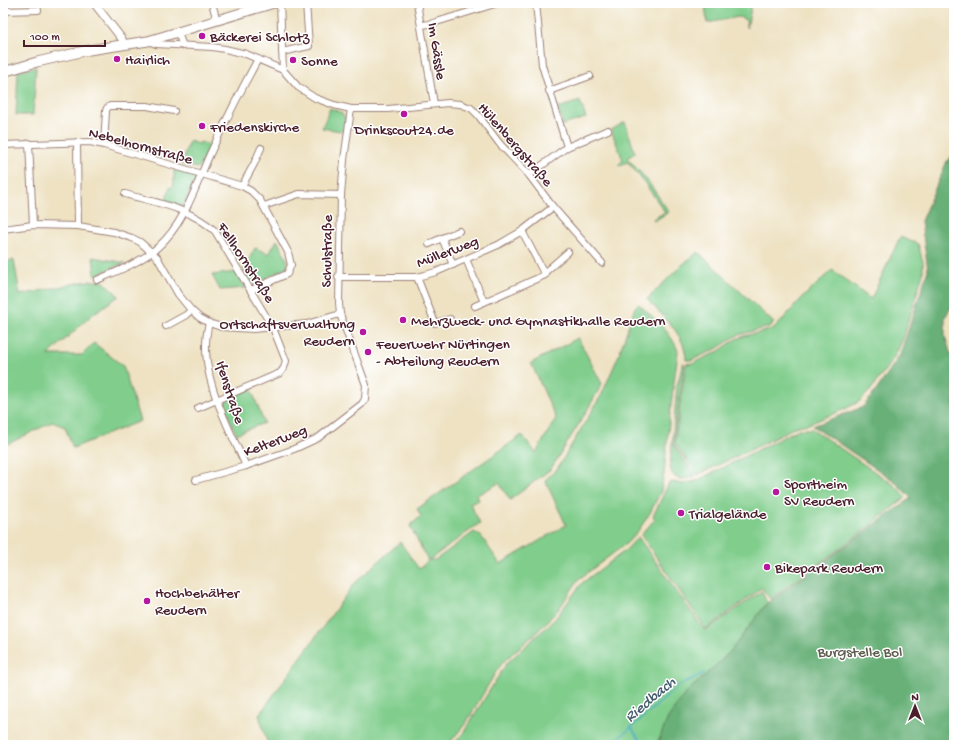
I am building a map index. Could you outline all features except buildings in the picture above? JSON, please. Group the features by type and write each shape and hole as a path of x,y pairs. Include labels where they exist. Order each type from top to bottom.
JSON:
{"main road":[{"path":"3,72 64,56 148,41 274,3"}],"street":[{"path":"94,3 122,39 124,45"},
{"path":"212,3 217,21"},
{"path":"280,3 283,70"},
{"path":"282,52 310,46 306,3"},
{"name":"Im Gässle","path":"417,3 434,104"},
{"path":"421,26 498,3"},
{"path":"536,3 542,65 567,147"},
{"path":"3,11 38,10"},
{"path":"178,33 183,46"},
{"name":"Hülenbergstraße","path":"148,41 156,44 225,49 246,54 283,70 298,87 311,95 334,105 351,109 388,109 448,103 460,104 471,108 499,143 529,175 552,207 602,263"},
{"path":"97,280 118,271 151,252 167,237 185,211 231,109 258,59"},
{"path":"549,91 590,76"},
{"path":"104,145 106,111 110,106 147,106 174,111"},
{"name":"Schulstraße","path":"351,109 341,195 338,277 340,314 367,389"},
{"path":"529,175 567,147 608,130"},
{"path":"76,142 78,226"},
{"name":"Nebelhornstraße","path":"3,145 90,142 242,186"},
{"path":"29,143 33,225"},
{"path":"251,290 287,274 291,265 288,252 264,206 251,191 242,186 261,148"},
{"name":"Fellhornstraße","path":"125,194 185,211 206,223 215,231 273,328 286,361 284,368 280,373 198,408"},
{"path":"264,206 299,194 341,195"},
{"name":"Müllerweg","path":"338,277 417,277 436,272 498,245 522,231 552,207"},
{"path":"3,229 56,224 114,232 132,238 140,242 157,257 178,294 192,310 200,318 221,327 273,328 308,324 340,314"},
{"path":"429,244 459,231"},
{"path":"522,231 544,273"},
{"path":"442,238 453,265"},
{"path":"475,306 545,275 544,273 568,252"},
{"path":"466,259 484,302"},
{"path":"417,277 435,323 450,319"},
{"path":"166,326 192,310"},
{"name":"Ifenstraße","path":"209,323 207,330 207,364 217,400 246,466"},
{"name":"Kelterweg","path":"196,480 246,466 294,449 318,438 362,404 365,399 367,389"}],"green space":[{"path":"705,3 752,3 747,28 747,21 738,17 707,23"},
{"path":"36,67 33,115 16,115 18,71"},
{"path":"580,101 586,118 563,125 558,108"},
{"path":"330,108 338,111 345,117 345,129 341,131 322,128"},
{"path":"625,122 635,153 627,158 647,180 669,212 654,221 653,219 665,212 628,162 619,166 618,165 623,160 611,130"},
{"path":"189,141 210,145 200,166 197,168 181,165"},
{"name":"Burgstelle Bol","path":"954,154 954,303 945,317 945,336 952,358 954,358 954,745 657,745 668,718 685,694 730,652 767,603 911,498 893,480 813,426 863,407 876,391 900,355 928,270 921,221 947,161"},
{"path":"174,169 194,176 195,181 182,207 165,203 170,187 172,188 174,183"},
{"path":"900,237 918,244 923,262 923,273 903,339 895,356 870,391 860,401 845,409 809,424 797,426 697,475 676,445 675,441 686,364 693,363 719,351 736,339 774,329 801,299 832,270 871,299"},
{"path":"277,240 288,261 287,267 256,284 251,282 243,270 255,248 269,254"},
{"path":"698,252 774,323 769,327 738,335 716,349 692,360 686,360 685,351 678,334 647,299 681,266"},
{"path":"93,257 125,263 95,275"},
{"path":"14,260 20,295 87,281 103,281 119,296 93,314 48,355 82,355 94,343 123,366 140,421 73,448 65,427 52,422 8,444 3,433 3,262"},
{"path":"236,272 246,288 220,290 212,275"},
{"path":"639,304 671,337 678,351 661,491 650,513 638,531 627,543 579,579 558,610 536,633 506,659 497,670 466,723 448,745 268,745 259,715 354,584 400,542 419,569 428,561 410,526 421,516 417,509 522,435 536,453 556,418 531,363 578,338 602,384 551,469 510,500 499,483 477,495 479,500 470,504 480,523 429,560 435,560 474,532 481,536 500,564 566,525 545,480 557,469 602,394 618,357 635,307"},
{"path":"683,363 684,367 674,445 695,476 679,479 673,475 670,467 677,386"},
{"path":"251,388 264,423 236,434 224,405 225,399"},
{"path":"799,429 812,429 894,485 906,497 858,535 770,599 762,588 706,629 641,535 655,519 653,516 669,483 673,482 682,484 696,481"},
{"path":"638,537 705,631 762,591 767,603 730,652 685,694 668,718 657,745 452,745 462,735 506,664 555,619 582,583 626,550"}],"waterway":[{"name":"Riedbach","path":"611,745 680,685 704,673"},
{"path":"631,727 643,745"}],"place":[{"name":"Bäckerei Schlotz","path":"202,36"},
{"name":"Hairlich","path":"117,59"},
{"name":"Sonne","path":"293,60"},
{"name":"Drinkscout24.de","path":"404,114"},
{"name":"Friedenskirche","path":"202,126"},
{"name":"Mehrzweck- und Gymnastikhalle Reudern","path":"403,320"},
{"name":"Ortschaftsverwaltung Reudern","path":"363,332"},
{"name":"Feuerwehr Nürtingen - Abteilung Reudern","path":"368,352"},
{"name":"Sportheim SV Reudern","path":"776,492"},
{"name":"Trialgelände","path":"681,513"},
{"name":"Bikepark Reudern","path":"767,567"},
{"name":"Hochbehälter Reudern","path":"147,601"}]}
